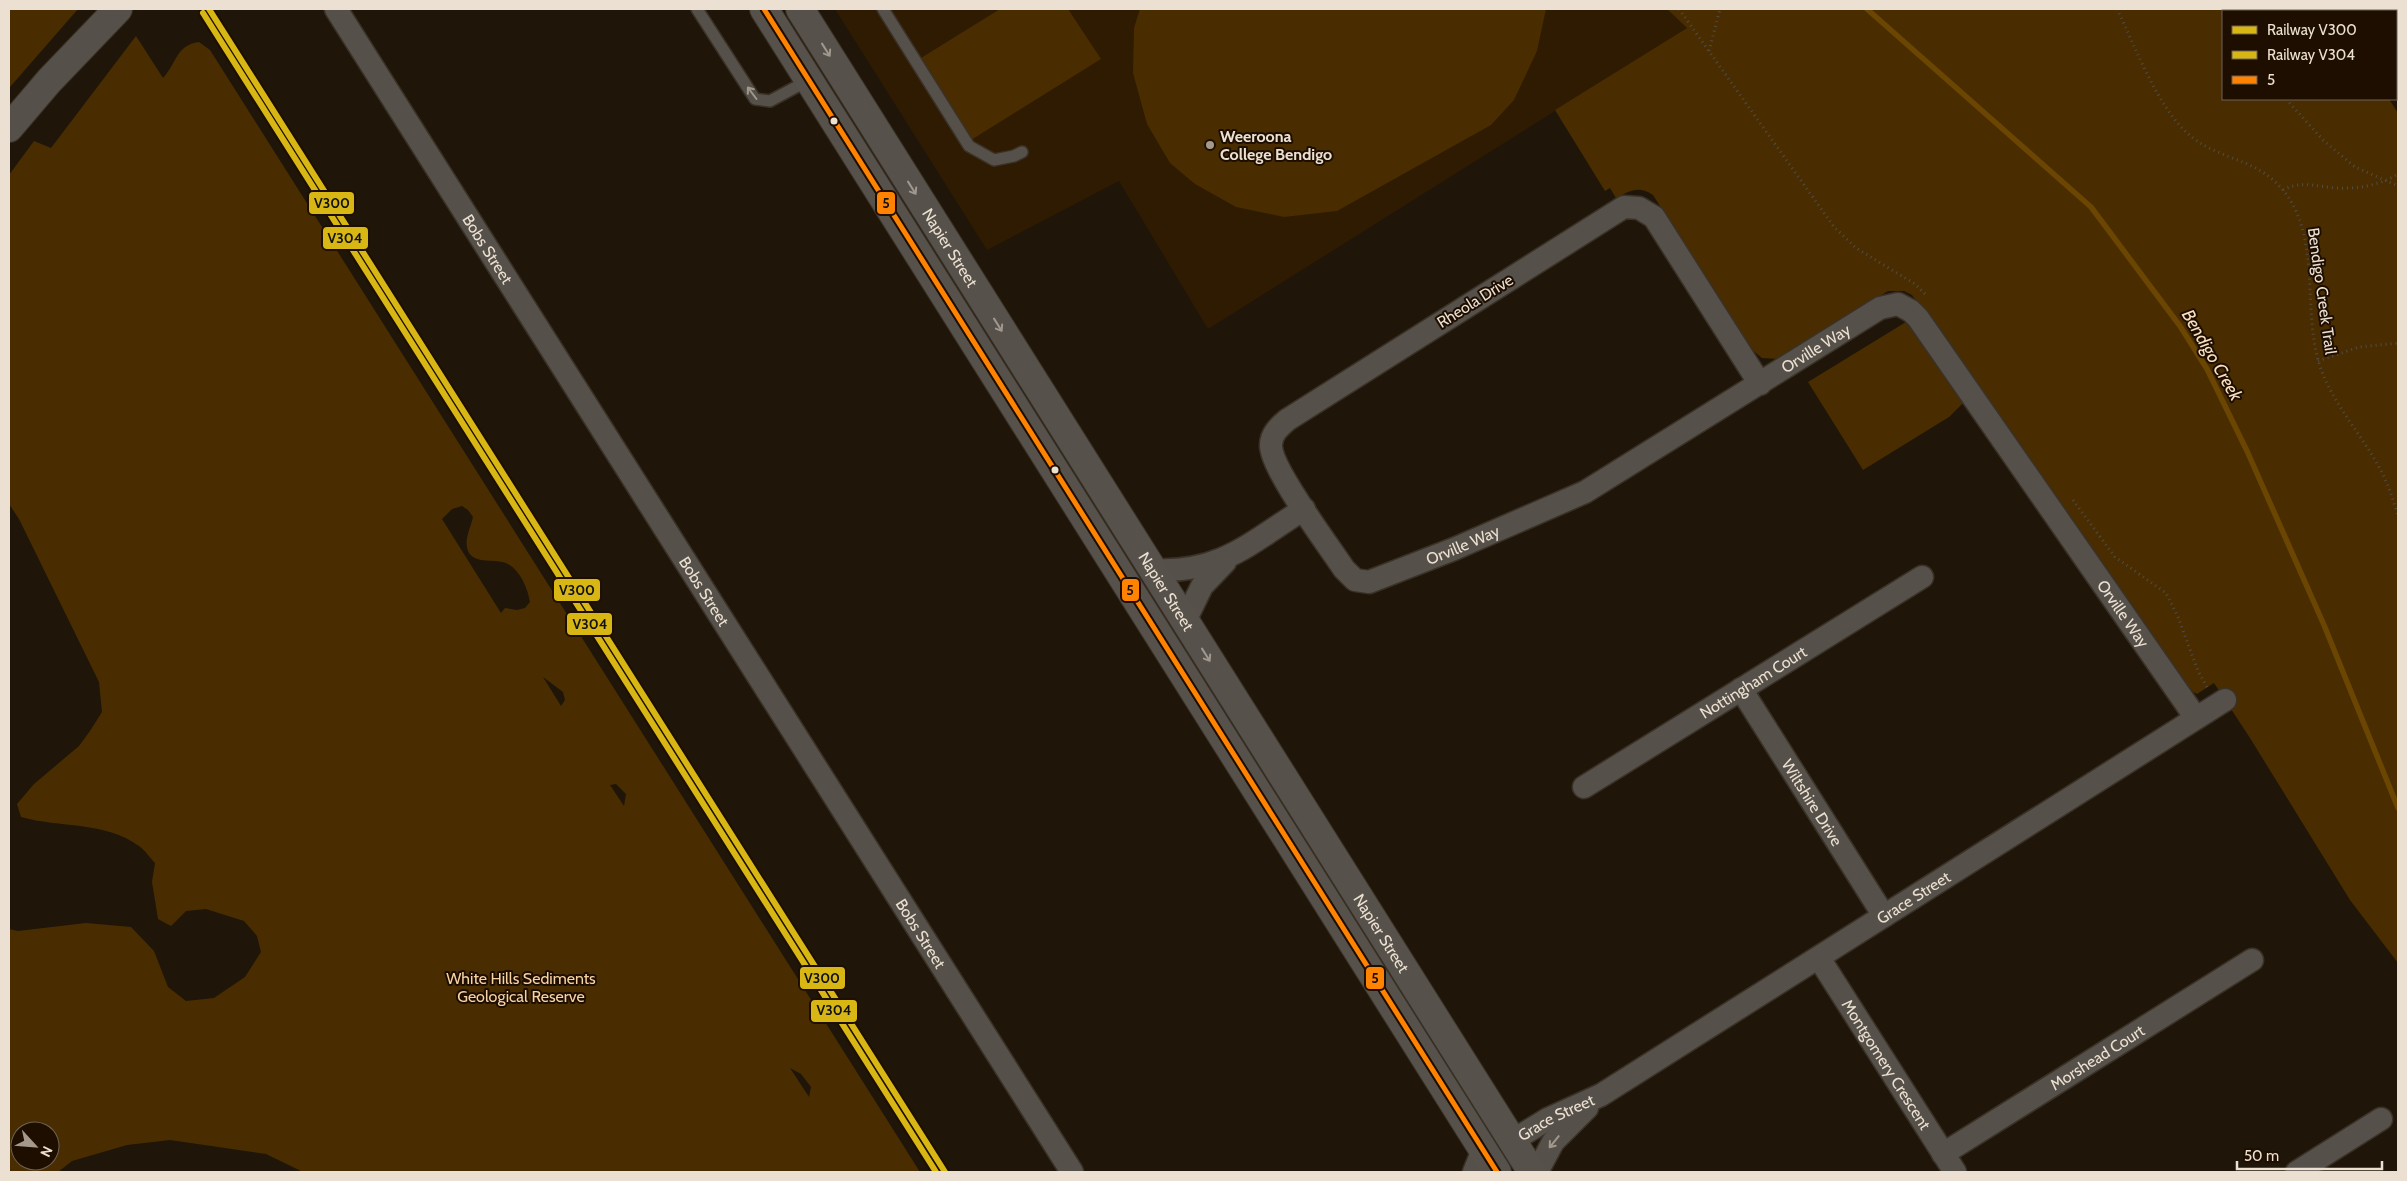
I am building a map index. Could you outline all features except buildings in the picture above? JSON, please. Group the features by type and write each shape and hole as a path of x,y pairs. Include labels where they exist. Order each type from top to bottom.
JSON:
{"highway":[{"name":"Napier Street","path":"764,9 815,78 833,120 1140,605 1485,1165"},
{"name":"Napier Street","path":"794,16 1085,463 1532,1172"},
{"path":"1085,463 1119,541 1148,589 1147,600 1140,605"},
{"path":"1512,1141 1509,1158 1513,1172"}],"street":[{"path":"9,128 118,9"},
{"path":"75,54 137,9"},
{"name":"Bobs Street","path":"336,9 1072,1172"},
{"name":"Rheola Drive","path":"1304,509 1283,476 1271,450 1274,434 1279,427 1624,207 1639,208 1654,217 1760,384"},
{"name":"Orville Way","path":"1304,509 1350,575 1362,582 1379,580 1585,492 1880,308 1898,304 1911,311 2037,487 2196,718"},
{"path":"1152,570 1184,570 1201,568 1216,563 1304,509"},
{"path":"1184,621 1202,586 1235,553"},
{"name":"Nottingham Court","path":"1584,787 1922,577"},
{"name":"Wiltshire Drive","path":"1741,689 1884,916"},
{"name":"Grace Street","path":"1512,1141 1548,1119 1601,1095 2225,700"},
{"name":"Montgomery Crescent","path":"1819,958 1949,1163"},
{"name":"Morshead Court","path":"1949,1163 2252,960"},
{"name":"Grace Street","path":"1537,1172 1553,1142 1601,1095"},
{"path":"2297,1172 2381,1119"}],"lane":[{"path":"697,9 755,99 770,101 815,78"},
{"path":"778,9 794,16"},
{"path":"883,9 969,146 994,160 1014,156 1022,152"}],"path":[{"path":"1709,51 1720,9"},
{"name":"Bendigo Creek Trail","path":"2117,9 2159,95 2184,130 2205,145 2253,165 2272,179 2292,203 2301,224 2308,264 2318,361 2332,393 2385,478 2398,515"},
{"path":"2287,100 2323,140 2345,160 2365,173 2398,186"},
{"path":"2283,190 2296,184 2354,188 2386,181 2398,174"},
{"path":"2318,361 2359,347 2398,343"}],"shaded area":[{"name":"Weeroona College Bendigo","path":"835,9 1667,9 1687,28 1208,329 1119,181 987,250"}],"green space":[{"path":"9,9 78,9 10,87 9,86"},
{"path":"1000,9 1068,9 1101,59 971,140 921,58"},
{"path":"1140,9 1546,9 1537,51 1514,100 1491,125 1337,211 1284,217 1236,207 1195,184 1170,163 1147,124 1133,73 1134,28"},
{"path":"1667,9 2332,10 2222,10 2222,100 2390,100 2398,113 2398,963 2350,900 2214,683 2197,694 2187,688 1912,295 1904,291 1888,291 1779,359 1762,358 1750,348 1653,195 1643,190 1634,190 1616,198 1610,188 1605,191 1555,110 1687,28"},
{"name":"White Hills Sediments Geological Reserve","path":"136,36 163,78 181,51 191,44 199,42 210,50 920,1172 303,1172 266,1154 170,1140 127,1145 72,1161 60,1170 60,1121 10,1121 10,1171 59,1171 9,1172 9,929 18,931 86,923 131,927 154,951 168,987 186,1001 214,998 245,977 261,952 257,936 244,921 206,909 186,911 171,926 158,919 152,882 155,863 139,846 126,838 112,832 82,826 21,817 17,804 34,784 79,746 102,712 99,682 19,519 9,504 9,175 34,141 51,148","holes":["462,506 473,517 467,536 469,553 477,559 506,563 511,566 519,575 527,591 530,602 525,608 517,610 505,608 501,613 442,519 452,509","543,677 563,692 565,700 561,706","616,784 626,794 624,806 610,785","790,1068 801,1074 811,1087 809,1097"]},
{"path":"1906,322 1964,402 1949,417 1863,470 1808,382"}],"waterway":[{"name":"Bendigo Creek","path":"1867,9 2091,207 2180,326 2207,369 2247,451 2324,625 2398,808"}],"rail line":[{"name":"V300","path":"209,9 945,1172"},
{"name":"V304","path":"203,13 936,1172"}],"transit line":[{"name":"5","path":"764,9 1497,1172"}],"place":[{"name":"Weeroona College Bendigo","path":"1210,145"}]}
